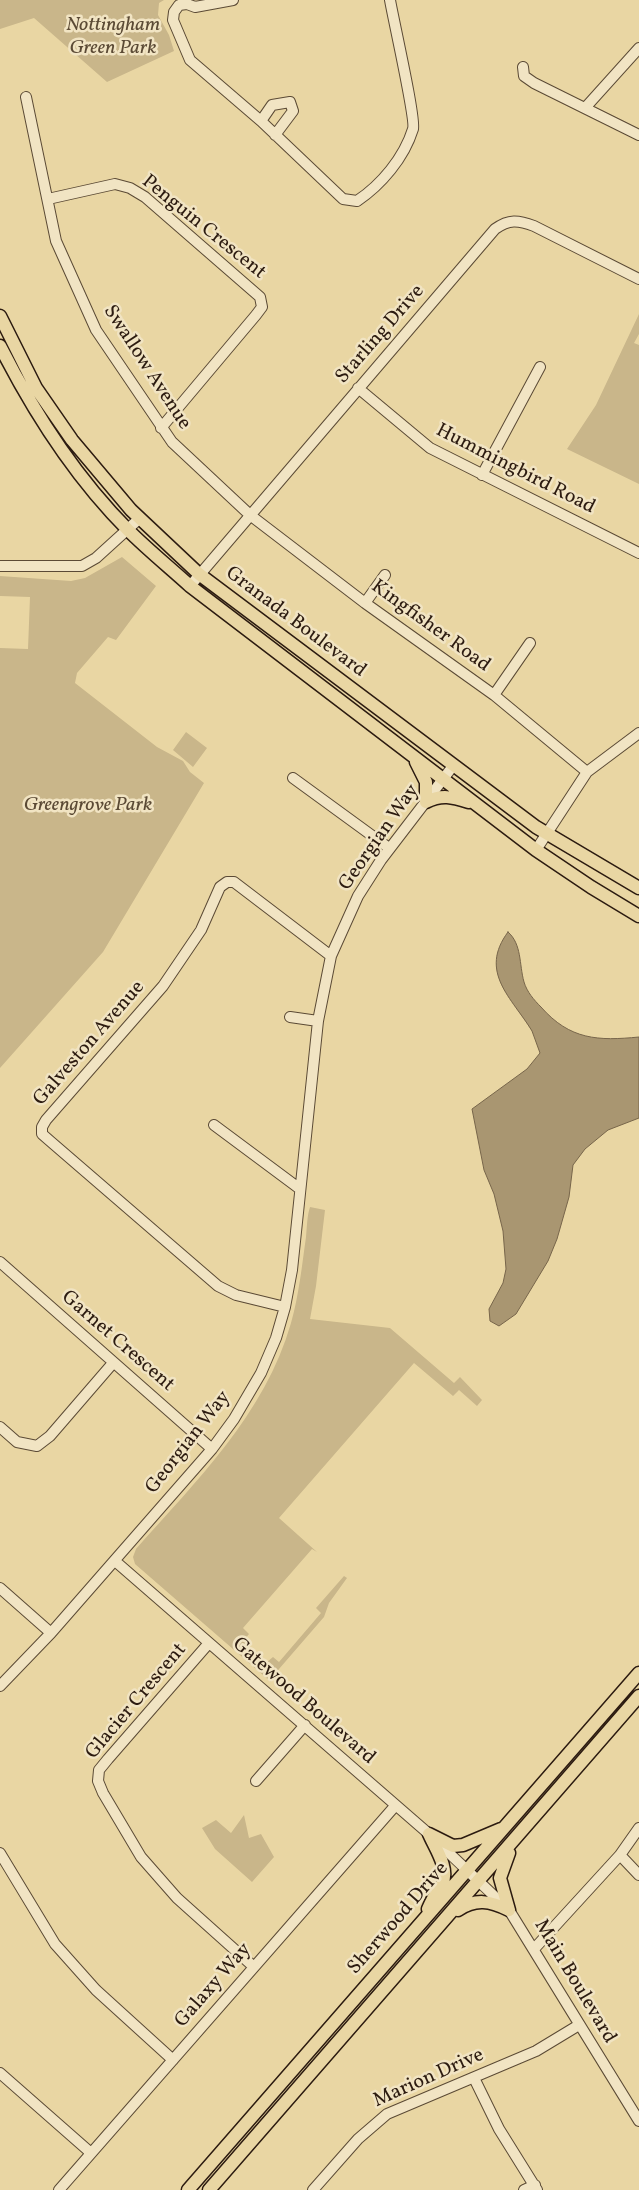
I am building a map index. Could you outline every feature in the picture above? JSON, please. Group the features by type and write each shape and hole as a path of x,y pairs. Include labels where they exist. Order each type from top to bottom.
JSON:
{"main road":[{"name":"Granada Boulevard","path":"0,316 36,388 62,425 103,478 140,518 199,574 546,834 639,888"},
{"name":"Granada Boulevard","path":"0,346 22,389 51,436 74,467 128,530 190,586 536,850 639,916"},
{"path":"412,756 425,777 428,792 426,802"},
{"path":"426,802 439,796 449,796 476,804"},
{"name":"Sherwood Drive","path":"188,2190 639,1673"},
{"name":"Sherwood Drive","path":"209,2190 639,1696"},
{"path":"429,1834 453,1846 463,1845 503,1828"},
{"path":"509,1910 501,1885 501,1873 506,1858 520,1833"},
{"path":"425,1918 435,1892 443,1883 444,1870 429,1834"},
{"path":"446,1919 467,1904 477,1901 494,1903 509,1910"}],"street":[{"path":"233,0 195,7 187,4 180,5 174,12 173,20 190,60 260,121 343,199 357,201 373,190 397,161 414,128 390,0"},
{"path":"585,108 639,48"},
{"path":"523,67 524,76 639,135"},
{"name":"Swallow Avenue","path":"26,97 56,241 96,330 160,428 172,442 250,515"},
{"path":"260,121 272,105 290,102 293,111 275,135"},
{"name":"Penguin Crescent","path":"48,199 115,184 130,188 145,197 260,297 262,307 256,315 160,428"},
{"name":"Starling Drive","path":"190,586 495,229 509,221 520,221 534,226 639,279"},
{"path":"482,475 540,366"},
{"name":"Hummingbird Road","path":"358,388 430,448 639,553"},
{"name":"Kingfisher Road","path":"250,515 365,603 494,695 587,772"},
{"path":"0,566 82,566 96,558 140,518"},
{"path":"365,603 385,575"},
{"path":"494,695 530,643"},
{"path":"536,850 587,772 639,733"},
{"name":"Georgian Way","path":"0,1686 115,1562 212,1448 234,1419 261,1373 276,1338 285,1307 292,1270 318,1021 331,956 358,896 389,848 453,766"},
{"path":"293,778 389,848"},
{"name":"Galveston Avenue","path":"285,1307 236,1295 218,1286 42,1134 42,1128 46,1120 164,986 201,930 220,887 227,882 234,882 331,956"},
{"path":"290,1017 318,1021"},
{"path":"214,1124 300,1189"},
{"name":"Garnet Crescent","path":"0,1262 212,1448"},
{"path":"0,1427 17,1442 38,1446 50,1436 113,1363"},
{"name":"Gatewood Boulevard","path":"115,1562 429,1834 467,1870"},
{"path":"0,1588 51,1633"},
{"name":"Glacier Crescent","path":"210,1643 99,1770 98,1781 141,1857 177,1898 254,1967"},
{"path":"256,1781 304,1725"},
{"name":"Galaxy Way","path":"59,2190 395,1806"},
{"path":"534,1949 620,1855 639,1828"},
{"path":"0,1853 55,1944 96,1990 173,2060"},
{"path":"620,1855 639,1875"},
{"name":"Main Boulevard","path":"467,1870 509,1910 639,2121"},
{"name":"Marion Drive","path":"313,2190 358,2139 375,2122 387,2114 536,2050 579,2025"},
{"path":"0,2073 91,2153"},
{"path":"474,2078 499,2129 536,2188 524,2190"}],"green space":[{"name":"Nottingham Green Park","path":"0,0 164,0 159,3 158,15 169,35 174,51 107,82 34,18 0,29"},
{"path":"639,314 639,334 634,343 639,345 639,484 567,449 596,405"},
{"name":"Greengrove Park","path":"122,557 156,586 116,640 108,637 77,673 75,683 157,747 183,761 190,772 204,783 103,952 0,1068 0,648 28,649 30,597 0,596 0,576 71,581 85,578"},
{"path":"186,732 207,748 193,767 173,750"},
{"path":"310,1207 325,1210 310,1319 390,1328 454,1383 460,1377 482,1400 477,1406 459,1390 453,1396 414,1363 279,1518 317,1552 312,1549 243,1628 249,1634 243,1641 267,1662 273,1657 279,1662 321,1613 316,1608 344,1576 347,1578 329,1603 324,1617 279,1669 271,1682 135,1564 133,1557 136,1549 227,1444 247,1416 264,1387 279,1356 294,1312"},
{"path":"244,1815 249,1838 261,1834 274,1857 252,1882 215,1849 202,1828 216,1820 231,1833"}],"shaded area":[{"path":"508,932 513,937 518,948 522,975 527,989 536,1002 552,1018 574,1032 586,1036 610,1039 639,1037 639,1118 608,1130 585,1149 573,1165 569,1197 557,1239 548,1261 516,1314 499,1326 490,1321 489,1309 503,1283 506,1269 503,1231 494,1194 484,1170 472,1109 527,1069 540,1053 532,1031 508,996 497,972 496,960 500,946"}]}
